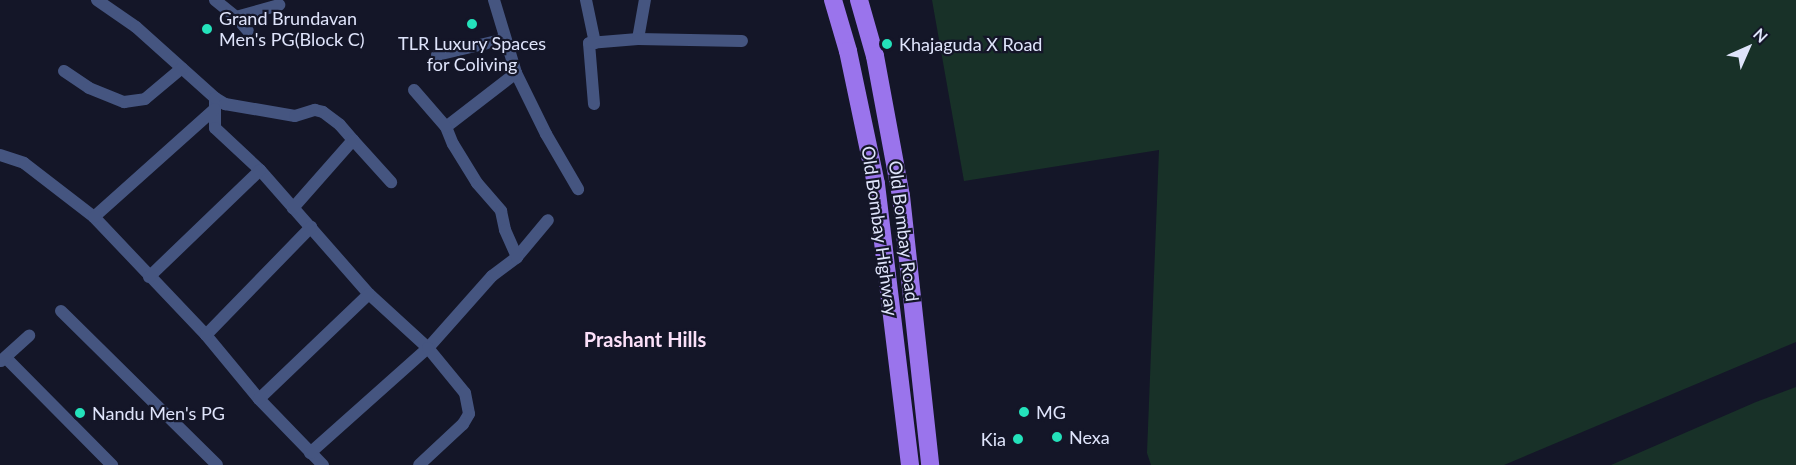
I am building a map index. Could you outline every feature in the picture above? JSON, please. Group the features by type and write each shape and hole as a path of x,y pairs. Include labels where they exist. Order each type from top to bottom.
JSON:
{"main road":[{"name":"Old Bombay Highway","path":"833,0 848,51 876,184 910,465"},
{"name":"Old Bombay Road","path":"859,0 875,56 901,196 930,465"}],"street":[{"path":"97,0 136,27 182,68 215,104 215,128 260,170 369,294 428,348 465,393 469,414 463,424 419,465"},
{"path":"215,0 236,17 248,31"},
{"path":"494,0 516,73 546,134 578,189"},
{"path":"586,0 595,43"},
{"path":"638,39 645,0"},
{"path":"236,17 279,5"},
{"path":"437,55 505,39"},
{"path":"594,104 589,43 638,39 742,41"},
{"path":"64,70 89,88 124,102 145,99 182,68"},
{"path":"446,127 516,73"},
{"path":"414,90 446,127 453,144 477,183 501,211 505,230 517,257"},
{"path":"94,217 215,104 295,116 315,110 323,111 340,125 391,182"},
{"path":"293,208 353,140"},
{"path":"0,155 24,163 94,217 206,335 259,399 323,465"},
{"path":"149,277 260,170"},
{"path":"310,453 428,348 492,276 517,257 548,220"},
{"path":"206,335 311,227"},
{"path":"259,399 369,294"},
{"path":"61,311 217,465"},
{"path":"29,336 3,360 112,465"}],"green space":[{"path":"932,0 1796,0 1796,342 1504,465 1151,465 1147,453 1159,150 964,181"},
{"path":"1796,387 1796,465 1611,465 1756,402"}],"place":[{"name":"TLR Luxury Spaces for Coliving","path":"472,24"},
{"name":"Grand Brundavan Men's PG(Block C)","path":"207,29"},
{"name":"Khajaguda X Road","path":"887,44"},
{"name":"MG","path":"1024,412"},
{"name":"Nandu Men's PG","path":"80,413"},
{"name":"Nexa","path":"1057,437"},
{"name":"Kia","path":"1018,439"}],"district":[{"name":"Prashant Hills","path":"645,339"}]}
